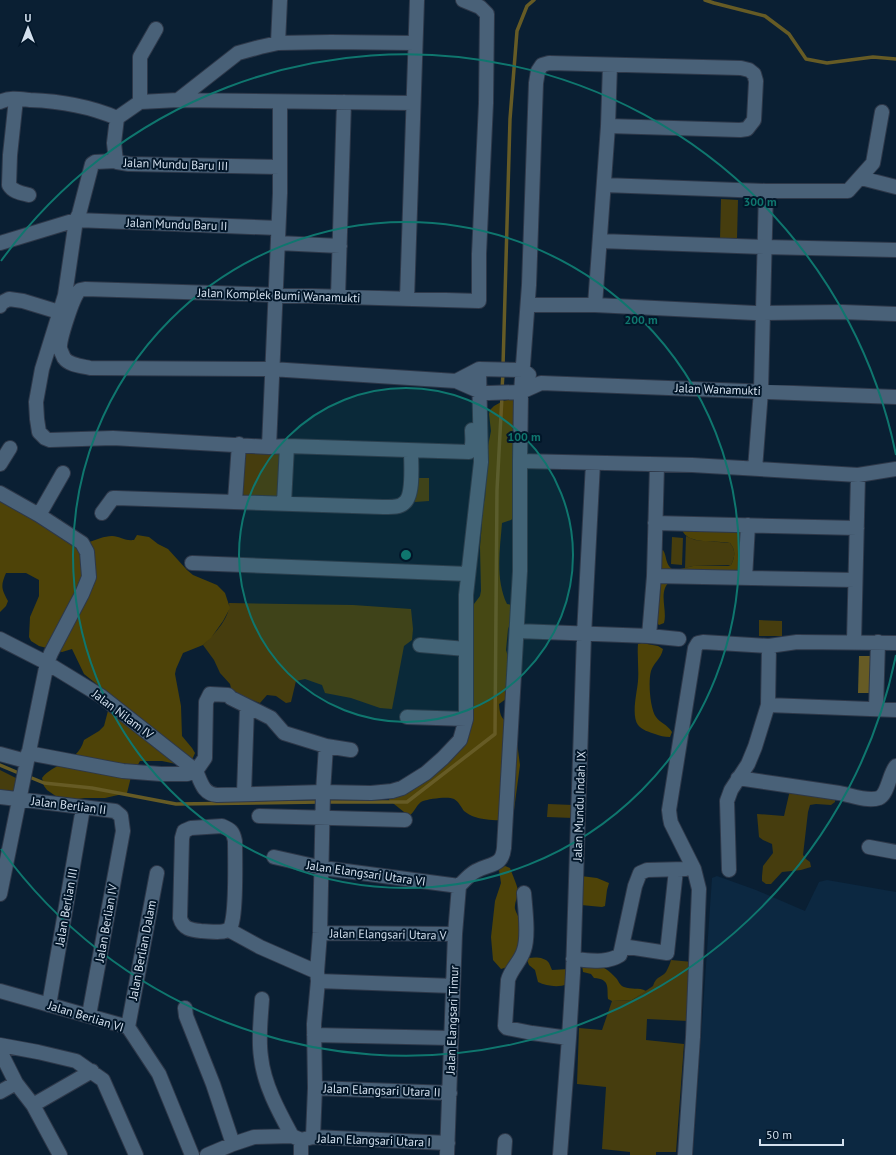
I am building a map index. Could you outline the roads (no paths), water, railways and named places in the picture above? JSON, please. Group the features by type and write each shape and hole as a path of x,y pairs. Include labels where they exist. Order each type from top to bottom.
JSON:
{"street":[{"path":"278,43 280,0"},
{"path":"407,299 417,0"},
{"name":"Jalan Komplek Bumi Wanamukti","path":"271,370 90,368 70,363 64,358 60,349 75,297 80,290 91,289 479,301 478,254 486,103 487,14 480,7 463,0"},
{"path":"140,102 140,57 156,29"},
{"path":"178,100 238,53 278,43 415,43"},
{"path":"459,886 476,871 501,860 504,855 520,571 518,370 528,305 536,82 538,71 542,65 549,63 741,68 749,70 754,74 756,81 754,120 748,129 608,126"},
{"path":"595,305 608,126 610,65"},
{"path":"0,102 5,99 59,101 117,118 140,102 178,100 413,103"},
{"path":"16,99 10,155 9,185 14,191 29,195"},
{"path":"269,446 271,370 278,243 280,102"},
{"path":"338,297 344,102"},
{"path":"604,185 766,191 848,191 873,163 882,112"},
{"name":"Jalan Mundu Baru III","path":"117,118 114,143 116,161 129,164 280,167"},
{"path":"116,161 95,162 92,164 79,214 76,220 65,295 39,381 36,402 36,419 39,432 45,438 50,440 113,438 269,446 469,452 472,449 473,411 483,395"},
{"path":"861,178 896,187"},
{"path":"755,469 761,391 766,191"},
{"name":"Jalan Mundu Baru II","path":"0,244 76,220 278,228"},
{"path":"600,241 896,250"},
{"path":"278,243 340,246"},
{"path":"0,306 1,303 9,299 23,301 59,312"},
{"path":"528,305 595,305 763,313 842,312 896,314"},
{"path":"271,370 456,381 483,395 518,392 541,383"},
{"path":"456,381 484,370 518,370 541,383"},
{"path":"259,816 324,805 371,793 392,791 402,788 426,773 460,740 466,719 466,595 482,462 484,370"},
{"name":"Jalan Wanamukti","path":"541,383 896,397"},
{"path":"235,501 239,444"},
{"path":"284,503 287,446"},
{"path":"0,464 10,448"},
{"path":"102,513 113,498 383,507 398,506 405,503 409,497 411,451"},
{"path":"520,461 692,465 858,475 896,469"},
{"name":"Jalan Mundu Indah IX","path":"560,1155 573,977 584,635 592,463"},
{"path":"650,636 654,576 657,465"},
{"path":"39,515 63,473"},
{"path":"854,642 858,475"},
{"path":"0,493 39,515 82,543 87,552 89,561 89,577 47,663 0,894"},
{"path":"655,523 857,528"},
{"path":"745,578 748,525"},
{"path":"192,562 468,574"},
{"path":"654,576 855,580"},
{"path":"517,631 680,638"},
{"name":"Jalan Nilam IV","path":"0,639 47,663 101,696 196,770"},
{"path":"685,1155 693,1037 699,889 694,869 671,823 669,810 695,648 698,643 703,642 769,646 797,642 896,643"},
{"path":"876,710 878,642"},
{"path":"420,645 466,649"},
{"path":"728,870 727,801 731,790 748,764 768,705 769,646"},
{"path":"0,754 27,761 123,771 186,774 196,770 205,758 206,702 210,694 228,695 270,718 284,733 326,746 351,750"},
{"path":"768,705 896,710"},
{"path":"244,794 247,706"},
{"path":"407,717 466,719"},
{"path":"301,1155 302,1138 315,1088 314,1035 323,868 326,746"},
{"path":"738,778 841,793 870,799 879,798 884,794 889,778 896,766"},
{"path":"196,770 204,788 209,794 244,794 324,805 405,820"},
{"name":"Jalan Berlian II","path":"0,797 21,794 83,808 115,811 119,813 123,820 123,831"},
{"name":"Jalan Berlian III","path":"49,1005 83,808"},
{"path":"228,930 232,927 234,920 234,835 231,830 222,826 191,828 184,831 182,838 180,909 182,924 186,928 195,930 228,930 318,977 453,986"},
{"name":"Jalan Berlian IV","path":"89,1015 123,831"},
{"path":"869,847 896,852"},
{"name":"Jalan Elangsari Utara VI","path":"274,857 323,868 459,886"},
{"path":"573,959 597,961 613,959 620,955 635,886 640,873 647,870 694,869"},
{"path":"622,946 667,953 676,870"},
{"name":"Jalan Berlian Dalam","path":"128,1027 157,873"},
{"name":"Jalan Elangsari Timur","path":"447,1149 455,934 459,886"},
{"path":"524,893 526,935 525,948 509,975 505,1026 507,1028 525,1032 569,1038"},
{"name":"Jalan Elangsari Utara V","path":"320,933 455,934"},
{"name":"Jalan Berlian VI","path":"0,991 128,1027 159,1074 192,1155"},
{"path":"262,999 260,1056 264,1074 278,1109 302,1138"},
{"path":"185,1008 186,1016 213,1084 233,1144"},
{"path":"314,1035 451,1038"},
{"path":"0,1045 76,1061 103,1080 136,1155"},
{"path":"0,1051 16,1083 33,1105 60,1155"},
{"path":"33,1105 92,1072"},
{"path":"0,1092 16,1083"},
{"name":"Jalan Elangsari Utara II","path":"315,1088 450,1093"},
{"name":"Jalan Elangsari Utara I","path":"207,1155 233,1144 254,1138 302,1138 447,1149"}],"waterway":[{"path":"503,366 510,119 517,31 527,6 534,0"},
{"path":"705,0 765,16 789,34 806,59 827,63 873,57 896,59"},
{"path":"502,390 503,372"},
{"path":"326,802 407,802 495,734 497,490 502,396"},
{"path":"0,765 21,774"},
{"path":"27,776 44,783 92,788 176,804 320,802"}]}
